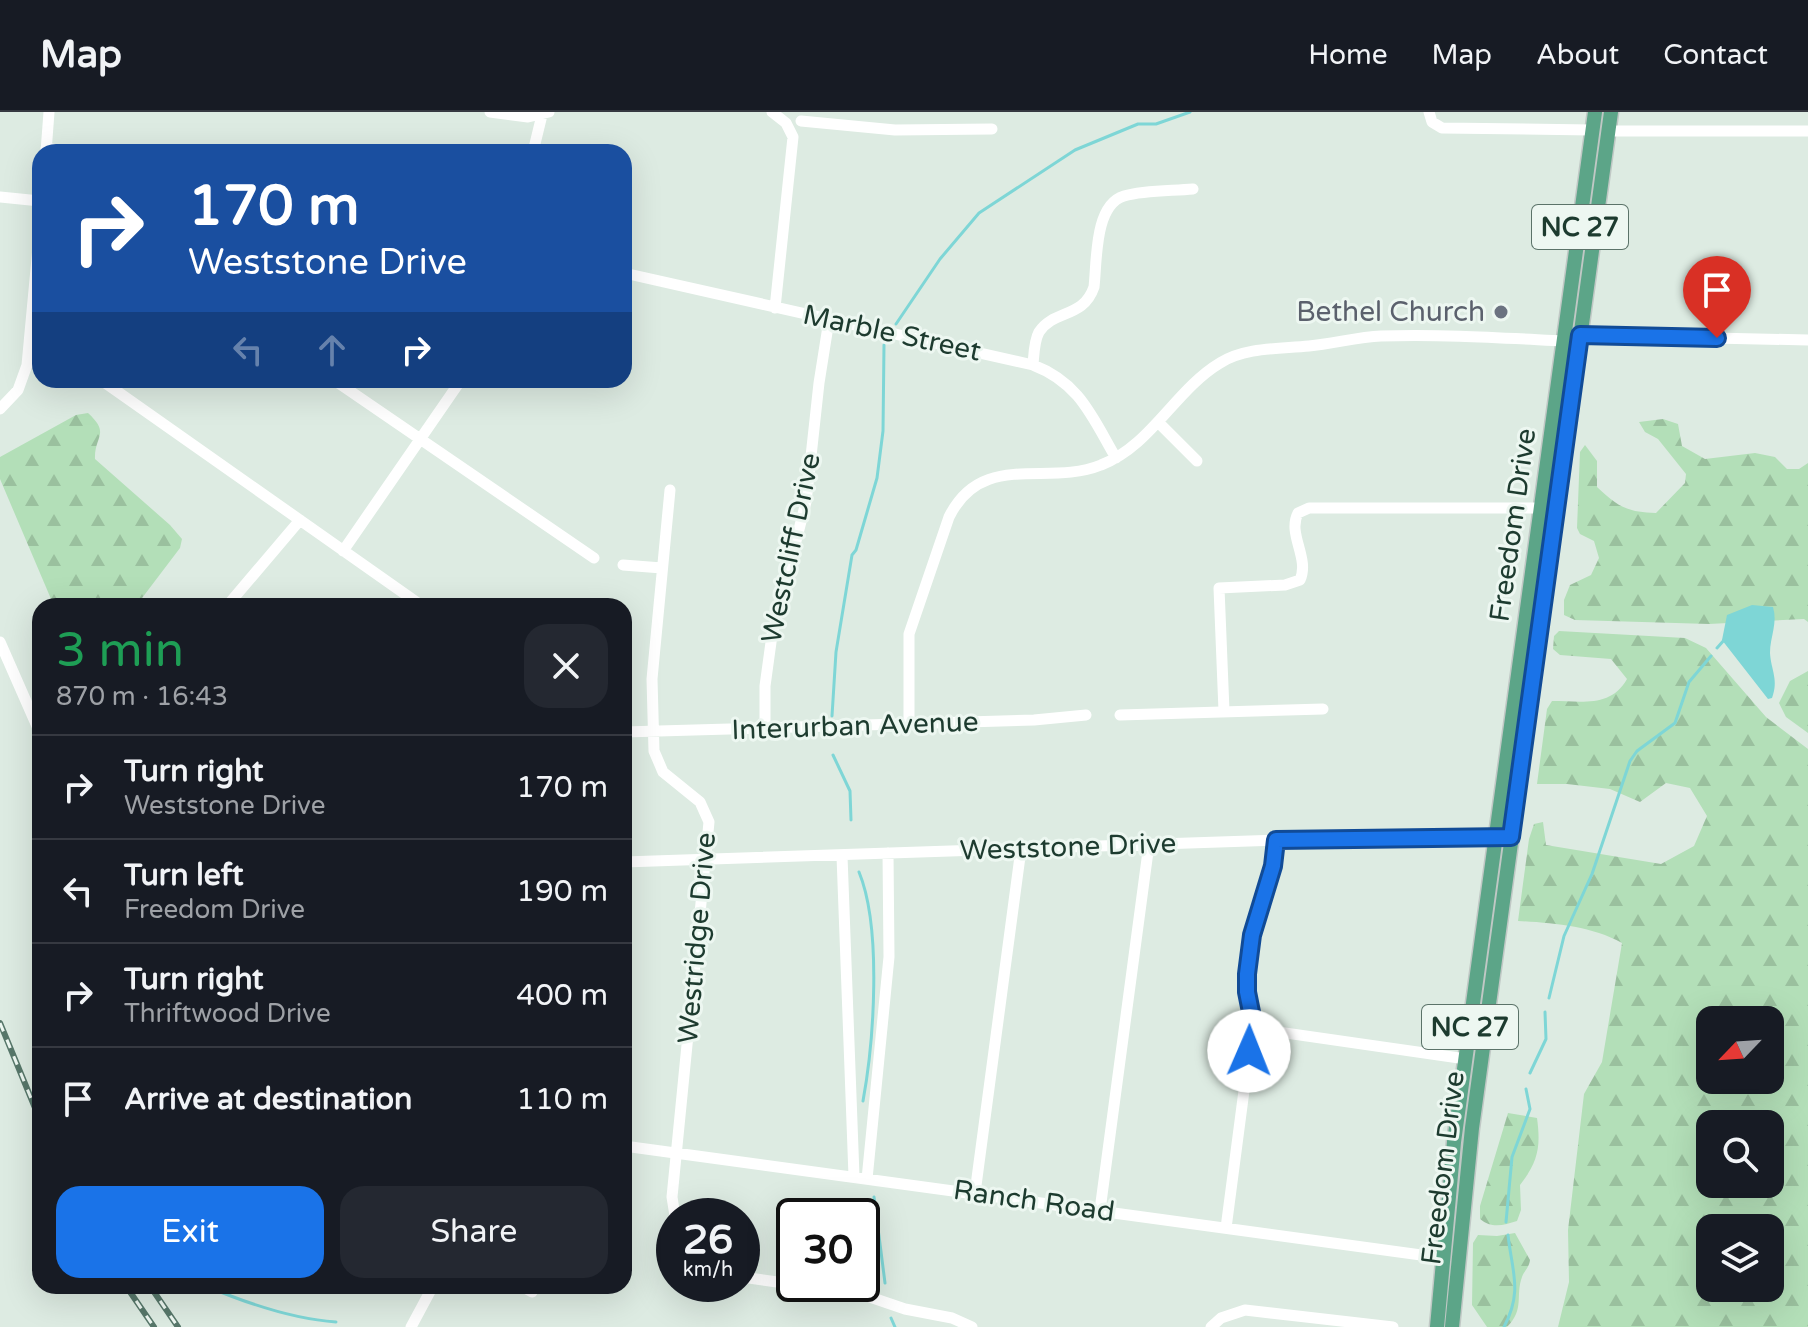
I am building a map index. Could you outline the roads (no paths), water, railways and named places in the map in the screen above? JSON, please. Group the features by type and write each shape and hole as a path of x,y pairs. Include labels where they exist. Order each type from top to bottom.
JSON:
{"main road":[{"name":"Freedom Drive","path":"1452,1327 1542,508 1595,112"},
{"name":"Freedom Drive","path":"1437,1327 1466,1059 1558,495 1611,112"},
{"path":"1580,335 1573,320 1587,208 1583,200"},
{"path":"1558,495 1555,471 1569,360 1564,341"}],"street":[{"path":"46,144 49,112"},
{"path":"490,112 528,117 546,114 536,144"},
{"path":"772,112 788,126 793,137 775,308"},
{"path":"788,126 820,112"},
{"path":"1431,117 1442,128 1592,130"},
{"path":"801,121 895,130 992,129"},
{"path":"1608,131 1808,131"},
{"path":"1033,365 1036,340 1044,326 1079,309 1091,296 1101,220 1110,205 1125,196 1193,189"},
{"path":"0,197 32,200"},
{"name":"Marble Street","path":"632,275 1033,365 1054,374 1072,387 1116,458"},
{"name":"Westcliff Drive","path":"765,729 765,686 772,635 806,502 829,320"},
{"path":"1580,335 1808,340"},
{"path":"909,724 909,634 954,507 966,492 986,480 1012,474 1084,470 1116,458 1217,364 1242,354 1381,336 1564,341"},
{"path":"0,409 15,395 32,347"},
{"path":"112,388 411,598"},
{"path":"346,388 594,558"},
{"path":"343,551 456,388"},
{"path":"1158,422 1197,461"},
{"name":"Westridge Drive","path":"670,490 652,679 654,751 663,772 705,809 709,822 672,1198"},
{"path":"1224,711 1219,588 1285,585 1300,580 1304,568 1294,524 1298,513 1304,509 1542,508"},
{"path":"234,598 300,520"},
{"path":"623,565 662,568"},
{"path":"0,642 32,715"},
{"path":"1120,715 1323,709"},
{"name":"Interurban Avenue","path":"632,732 1034,720 1086,715"},
{"name":"Weststone Drive","path":"632,862 1276,840 1504,837"},
{"path":"1226,1228 1253,1022 1247,992 1252,935 1273,866 1276,840"},
{"path":"1100,1210 1149,844"},
{"path":"975,1193 1021,849"},
{"path":"860,1177 889,957 888,853"},
{"path":"842,856 860,1177"},
{"path":"1253,1022 1265,1030 1466,1059"},
{"name":"Ranch Road","path":"632,1147 1443,1258"},
{"path":"760,1280 861,1294 905,1309 952,1318 972,1327"},
{"path":"411,1327 429,1294"},
{"path":"1211,1327 1231,1313 1245,1310 1393,1327"}],"water":[{"path":"1752,605 1773,607 1770,653 1775,686 1772,698 1768,699 1722,640 1727,615"}],"waterway":[{"path":"896,324 940,259 979,213 1075,150 1138,124 1156,124 1190,112"},
{"path":"832,716 836,652 852,555 877,478 883,431 884,345"},
{"path":"1717,648 1725,639"},
{"path":"1549,998 1564,936 1592,874 1630,761 1637,751 1675,723 1689,682 1711,656"},
{"path":"833,755 850,791 851,820"},
{"path":"859,872 871,923 874,985 863,1101"},
{"path":"1530,1073 1546,1039 1545,1012"},
{"path":"1506,1222 1512,1157 1530,1109 1526,1089"},
{"path":"874,1197 885,1283"},
{"path":"1504,1327 1515,1292 1508,1235"},
{"path":"227,1294 303,1318 336,1322"},
{"path":"891,1318 895,1327"}],"railway":[{"path":"0,1023 32,1101"},
{"path":"131,1294 154,1327"},
{"path":"155,1294 178,1327"}],"place":[{"name":"Bethel Church","path":"1501,312"}]}
